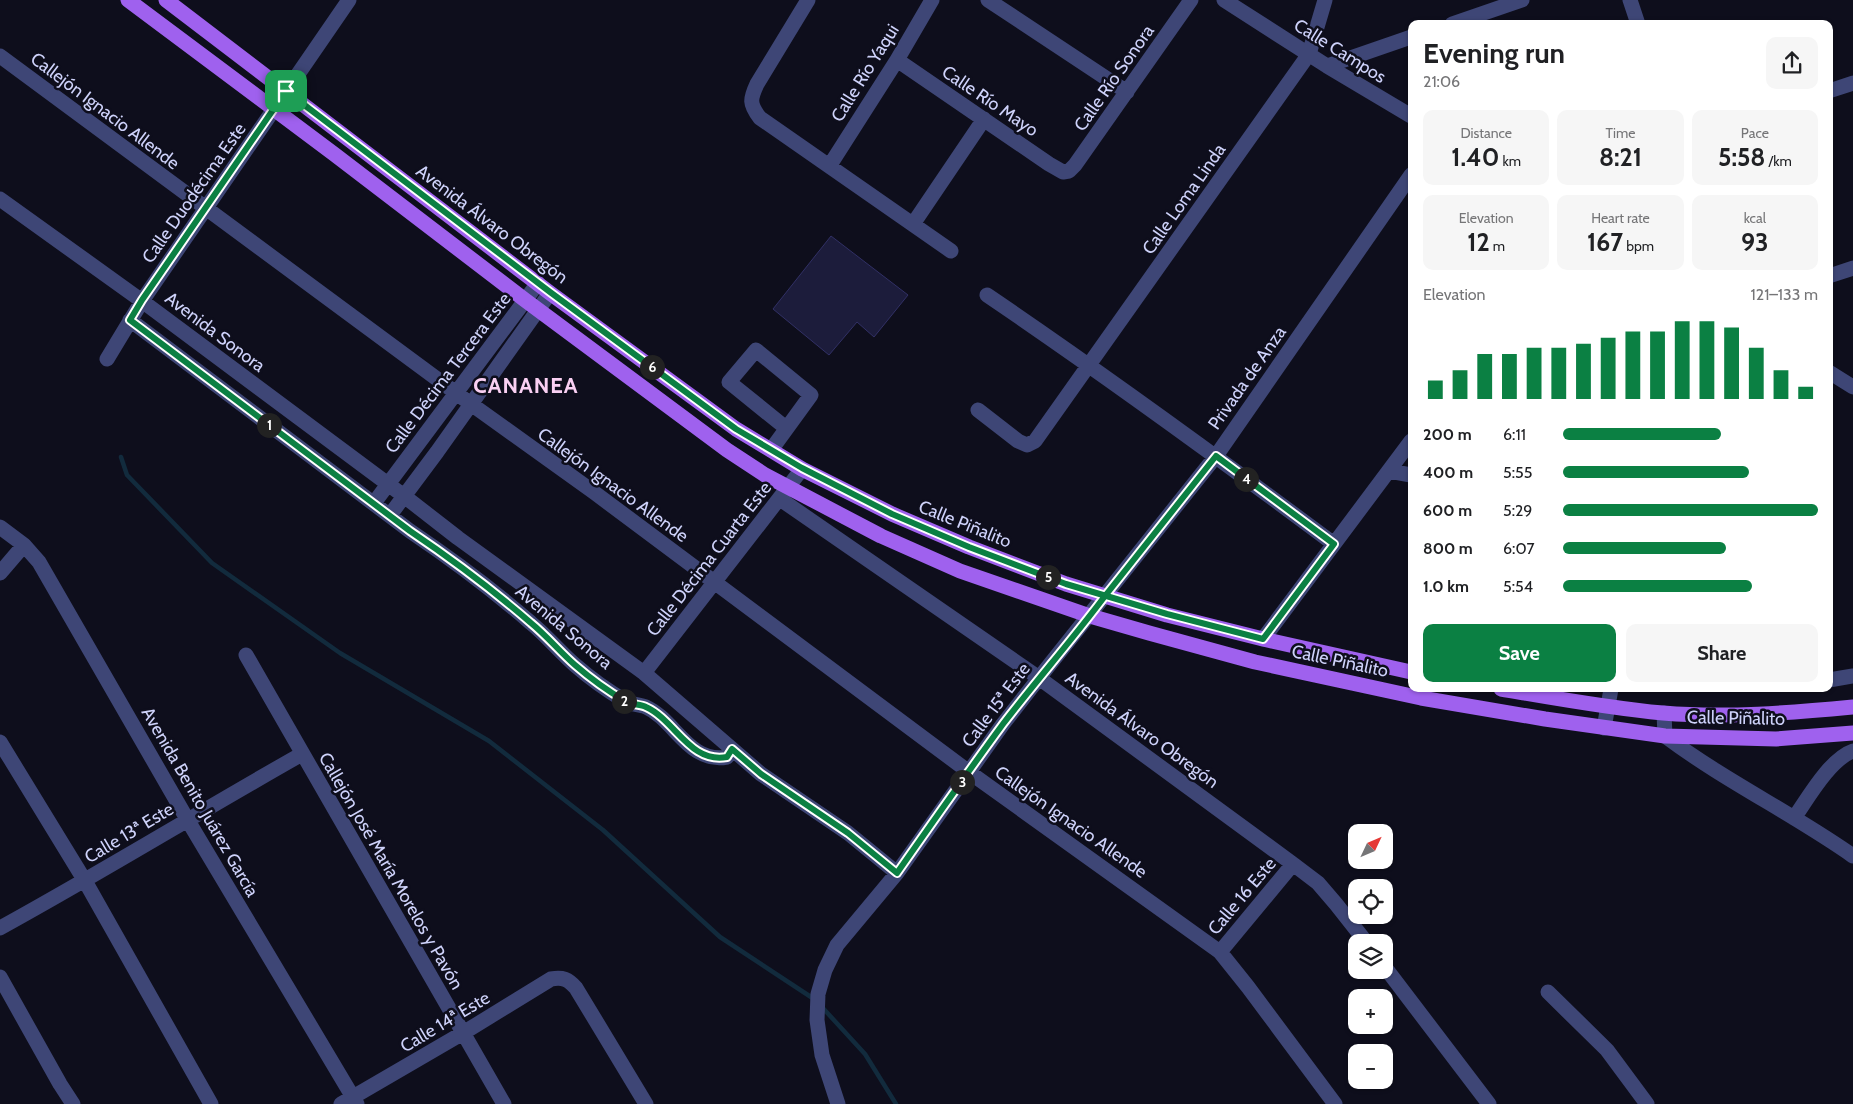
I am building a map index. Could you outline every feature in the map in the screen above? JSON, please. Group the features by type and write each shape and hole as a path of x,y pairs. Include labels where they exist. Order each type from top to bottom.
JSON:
{"main road":[{"name":"Avenida Álvaro Obregón","path":"128,0 538,310 727,450 765,474 784,493"},
{"name":"Avenida Álvaro Obregón","path":"166,0 544,288 736,429 802,468"},
{"name":"Calle Piñalito","path":"802,468 892,514 969,547 1066,584 1167,614 1263,639 1408,671"},
{"name":"Calle Piñalito","path":"784,493 960,571 1090,616 1255,662 1421,698 1604,728 1666,736 1776,739 1853,733"},
{"name":"Calle Piñalito","path":"1518,692 1607,707 1664,713 1772,715 1853,707"}],"street":[{"name":"Calle Duodécima Este","path":"107,359 142,300 349,0"},
{"path":"808,0 757,84 751,96 752,108 760,118 951,251"},
{"name":"Calle Río Yaqui","path":"830,165 897,60 932,0"},
{"path":"988,0 1127,92"},
{"name":"Calle Río Sonora","path":"1063,172 1070,170 1075,165 1191,0"},
{"name":"Calle Campos","path":"1224,0 1327,66 1408,114"},
{"name":"Calle Loma Linda","path":"978,410 1018,441 1027,445 1035,441 1043,432 1310,54 1325,0"},
{"path":"1464,20 1522,0"},
{"path":"1630,0 1637,20"},
{"path":"1327,66 1408,38"},
{"name":"Callejón Ignacio Allende","path":"0,56 205,209 595,493 969,772 1220,952 1335,1104"},
{"name":"Calle Río Mayo","path":"897,60 1063,172"},
{"path":"1833,90 1853,83"},
{"path":"913,224 984,118"},
{"name":"Privada de Anza","path":"1105,596 1216,456 1408,178"},
{"name":"Avenida Sonora","path":"0,198 142,300 458,538 644,673"},
{"path":"1833,275 1853,268"},
{"name":"Calle Décima Tercera Este","path":"388,485 525,300 544,288"},
{"name":"Calle Décima Tercera Este","path":"390,516 538,310 544,288"},
{"path":"987,295 1216,456 1334,544"},
{"name":"Avenida Sonora","path":"130,320 390,516 458,564 533,624 576,666 626,702 646,707 665,721 685,742 708,757 716,759 727,757 732,749"},
{"path":"771,450 811,395 756,350 729,382 786,428"},
{"path":"1833,374 1853,387"},
{"path":"1263,639 1408,444"},
{"name":"Calle Décima Cuarta Este","path":"644,673 802,468"},
{"path":"1389,471 1408,474"},
{"path":"374,503 388,485"},
{"name":"Avenida Álvaro Obregón","path":"784,493 1318,883 1360,934"},
{"name":"Avenida Benito Juárez García","path":"0,527 24,545 39,562 350,1102"},
{"path":"0,572 24,545"},
{"name":"Calle 15ª Este","path":"838,1104 822,1055 817,1020 818,994 825,970 837,945 897,873 1039,678 1105,596"},
{"name":"Callejón José María Morelos y Pavón","path":"246,656 504,1104"},
{"path":"644,673 761,774 848,833 897,873"},
{"path":"1833,679 1853,676"},
{"path":"1604,728 1610,692"},
{"path":"1664,713 1666,736 1691,755 1853,856"},
{"path":"0,742 85,881 211,1104"},
{"path":"1794,818 1834,763 1843,754 1853,751"},
{"name":"Calle 13ª Este","path":"0,928 85,881 302,754"},
{"name":"Calle 16 Este","path":"1220,952 1293,864"},
{"path":"0,977 73,1104"},
{"name":"Calle 14ª Este","path":"350,1102 551,980 560,978 569,980 576,988 646,1104"},
{"path":"1393,978 1489,1104"},
{"path":"1548,992 1607,1050 1647,1104"}],"building":[{"path":"831,236 908,295 874,337 857,322 829,355 773,309"}],"waterway":[{"path":"121,457 127,475 212,563 340,653 489,741 603,830 720,937 814,999"},
{"path":"821,1006 865,1054 896,1104"}],"district":[{"name":"CANANEA","path":"526,385"}],"route":[{"path":"286,91 130,320 410,531 458,564 533,624 576,666 626,702 646,707 665,721 685,742 708,757 716,759 727,757 732,749 761,774 848,833 897,873 1003,724 1090,616 1105,596 1216,456 1334,544 1263,639 1167,614 1105,596 1066,584 969,547 892,514 802,468 736,429 550,292 286,91"}]}
